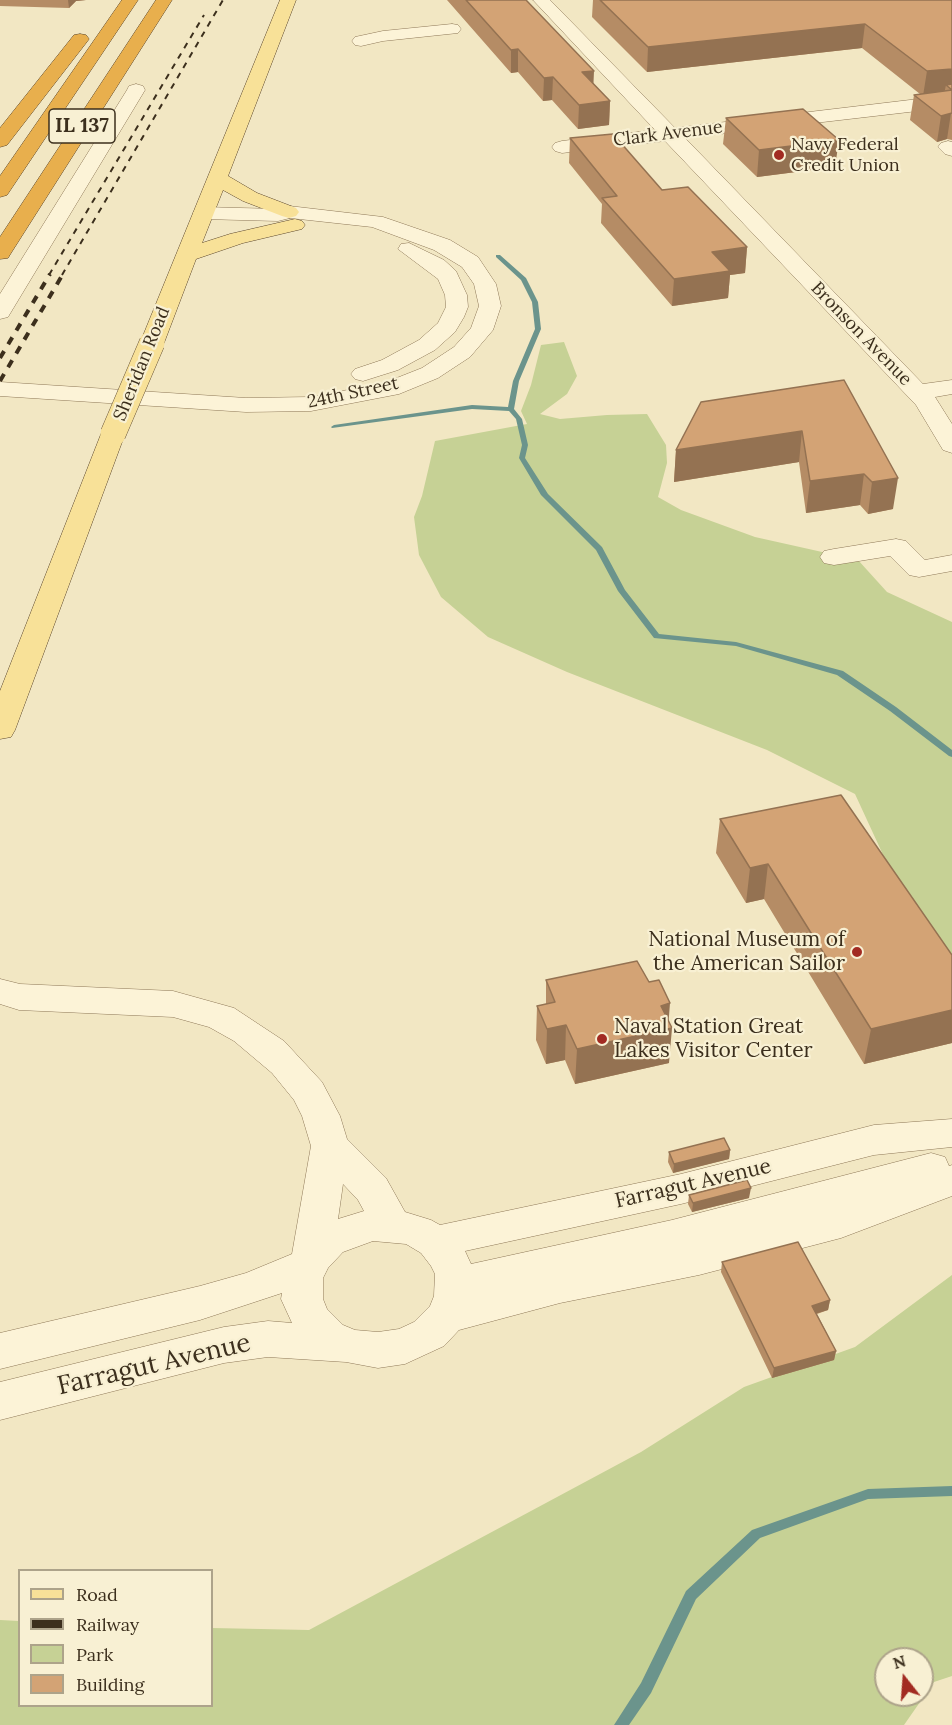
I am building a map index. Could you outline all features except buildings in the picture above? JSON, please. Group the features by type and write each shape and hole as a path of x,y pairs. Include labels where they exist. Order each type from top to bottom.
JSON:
{"highway":[{"path":"0,141 103,12 129,0"},
{"name":"IL 137","path":"0,191 129,0"},
{"name":"IL 137","path":"0,253 165,0"}],"main road":[{"name":"Sheridan Road","path":"0,730 113,434 152,343 288,0"},
{"path":"216,178 292,219"},
{"path":"187,255 292,219"}],"street":[{"name":"Bronson Avenue","path":"541,0 918,392 952,387"},
{"path":"361,41 383,36 452,29"},
{"path":"0,312 136,90"},
{"name":"Clark Avenue","path":"562,147 952,101"},
{"name":"24th Street","path":"0,389 246,405 311,404 390,389 430,373 462,352 482,330 490,306 485,284 470,262 442,245 375,221 202,217"},
{"name":"24th Street","path":"0,368 250,386 318,383 352,377 390,365 427,345 447,327 457,307 456,295 448,276 436,264 389,240 292,219"},
{"path":"918,392 926,401 952,445"},
{"path":"834,558 888,537 919,569 952,563"},
{"path":"0,1351 200,1303 254,1287 311,1261 329,1241 352,1230 373,1225 417,1231 435,1242 448,1257 455,1274 451,1300 429,1334 405,1346 378,1350 346,1345 328,1337 311,1320 302,1299 303,1278 311,1261 330,1146 321,1116 309,1092 297,1077 271,1050 248,1032 222,1017 173,1004 6,997"},
{"name":"Farragut Avenue","path":"435,1242 681,1189 874,1140 952,1133"},
{"path":"330,1146 372,1189 392,1226"},
{"name":"Farragut Avenue","path":"451,1300 672,1236 935,1168 952,1161"},
{"path":"451,1300 560,1286 699,1259 831,1225 952,1180"},
{"name":"Farragut Avenue","path":"0,1401 224,1345 267,1339 346,1345"}],"green space":[{"path":"564,342 577,376 567,394 540,414 560,419 647,414 666,445 667,463 658,497 681,510 755,537 858,560 887,592 952,622 952,963 891,872 855,794 767,750 567,672 488,637 441,597 419,555 414,517 422,496 435,441 527,424 521,411 531,385 541,345"},
{"path":"952,1275 952,1676 934,1682 934,1647 874,1647 874,1707 917,1707 904,1725 0,1725 0,1620 18,1621 18,1707 213,1707 213,1628 309,1630 641,1452 744,1387 855,1347"}],"waterway":[{"path":"498,256 524,279 535,302 538,329 516,381 511,409"},
{"path":"334,427 472,407 511,409"},
{"path":"511,409 519,419 525,445 522,458 545,495 599,549 622,591 657,636 736,644 840,673 893,709 952,754"},
{"path":"621,1725 646,1688 691,1595 756,1534 868,1494 952,1491"}],"railway":[{"path":"62,275 223,0"},
{"path":"49,275 204,15"},
{"path":"0,358 50,274"},
{"path":"0,381 63,274"}],"place":[{"name":"Navy Federal Credit Union","path":"779,155"},
{"name":"National Museum of the American Sailor","path":"857,952"},
{"name":"Naval Station Great Lakes Visitor Center","path":"602,1039"}]}
